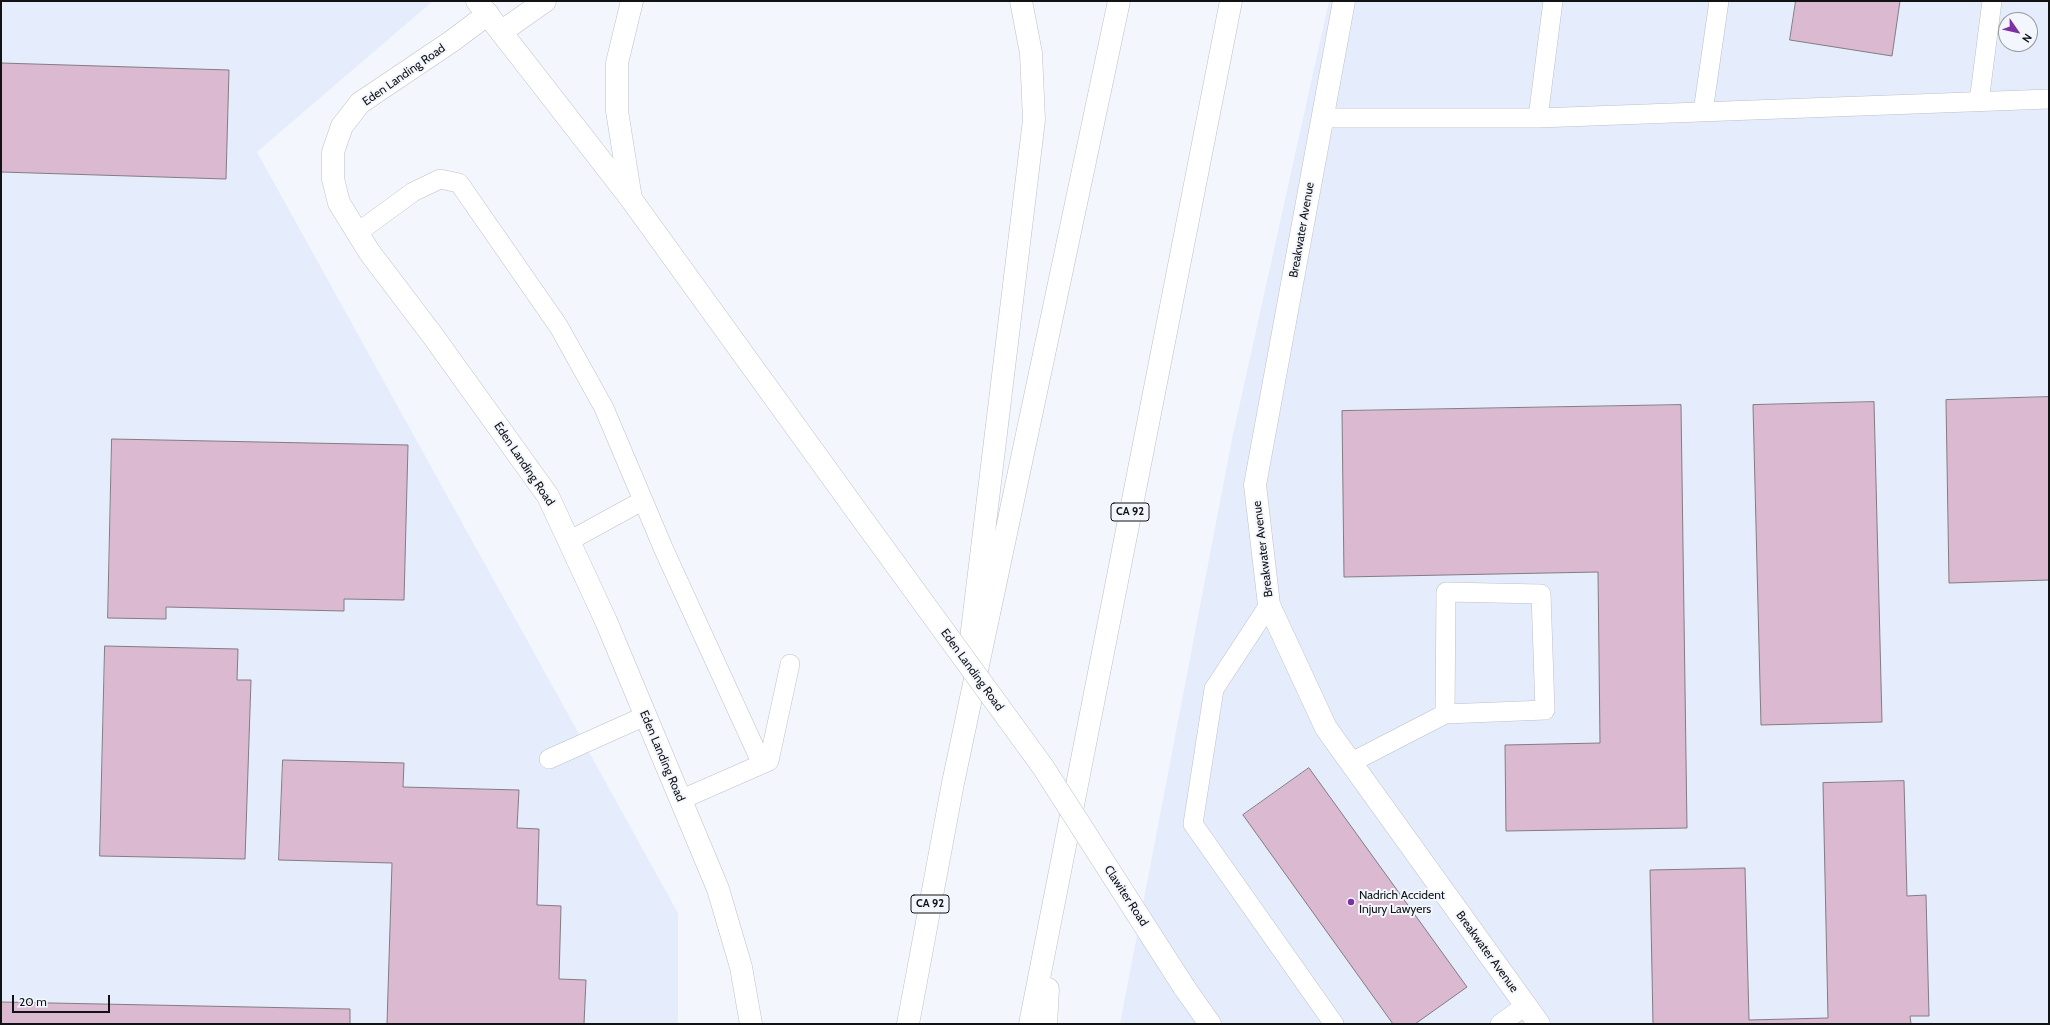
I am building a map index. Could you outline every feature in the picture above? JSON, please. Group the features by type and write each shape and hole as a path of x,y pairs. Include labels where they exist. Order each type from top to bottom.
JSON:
{"main road":[{"path":"501,32 545,1"},
{"path":"630,199 617,111 617,63 632,1"},
{"path":"953,783 1034,120 1031,53 1021,1"},
{"name":"CA 92","path":"908,1024 953,783 1119,1"},
{"name":"CA 92","path":"1030,1024 1231,1"},
{"name":"Breakwater Avenue","path":"1344,1 1255,485 1269,605 1326,728 1539,1024"},
{"name":"Eden Landing Road","path":"751,1024 741,966 718,889 606,620 548,496 433,336 370,253 339,203 333,179 333,152 342,126 360,104 446,45 482,8 630,199 1043,766"},
{"name":"Clawiter Road","path":"1043,766 1210,1024"},
{"path":"1046,1024 1055,892"}],"lane":[{"path":"1538,118 1553,1"},
{"path":"1703,112 1719,1"},
{"path":"1979,102 1992,1"},
{"path":"1322,118 1538,118 2049,99"},
{"path":"357,233 413,192 440,180 459,183 559,327 604,408 642,501 762,764"},
{"path":"569,540 642,501"},
{"path":"1350,763 1445,714 1545,710 1541,594 1446,592 1445,714"},
{"path":"1269,605 1214,689 1193,824 1334,1024"},
{"path":"680,800 769,761 790,664"},
{"path":"549,759 645,716"},
{"path":"1500,1024 1525,1006"}],"shaded area":[{"path":"1,1 433,1 257,152 678,913 678,1024 1,1024"},
{"path":"1329,1 2049,1 2049,1024 1120,1024 1232,439"}],"building":[{"path":"1796,1 1900,1 1892,56 1790,40"},
{"path":"1,63 229,70 226,179 1,172"},
{"path":"2049,397 2049,580 1949,583 1946,400"},
{"path":"1874,402 1882,722 1761,725 1753,405"},
{"path":"1681,405 1687,828 1506,831 1505,745 1600,743 1598,572 1344,577 1342,411"},
{"path":"112,439 408,445 404,600 344,599 344,611 166,607 166,619 108,618"},
{"path":"105,646 238,649 237,680 251,680 245,859 100,856"},
{"path":"283,760 404,763 403,787 519,790 517,828 539,829 537,905 561,906 559,979 586,980 584,1024 387,1024 392,863 279,860"},
{"path":"1309,768 1467,987 1415,1024 1393,1024 1243,815"},
{"path":"1904,781 1907,896 1926,895 1929,1016 1910,1016 1911,1024 1653,1024 1650,870 1745,868 1749,1020 1828,1018 1823,783"},
{"path":"1,1002 350,1009 350,1024 1,1024"}],"place":[{"name":"Nadrich Accident Injury Lawyers","path":"1351,902"}]}
